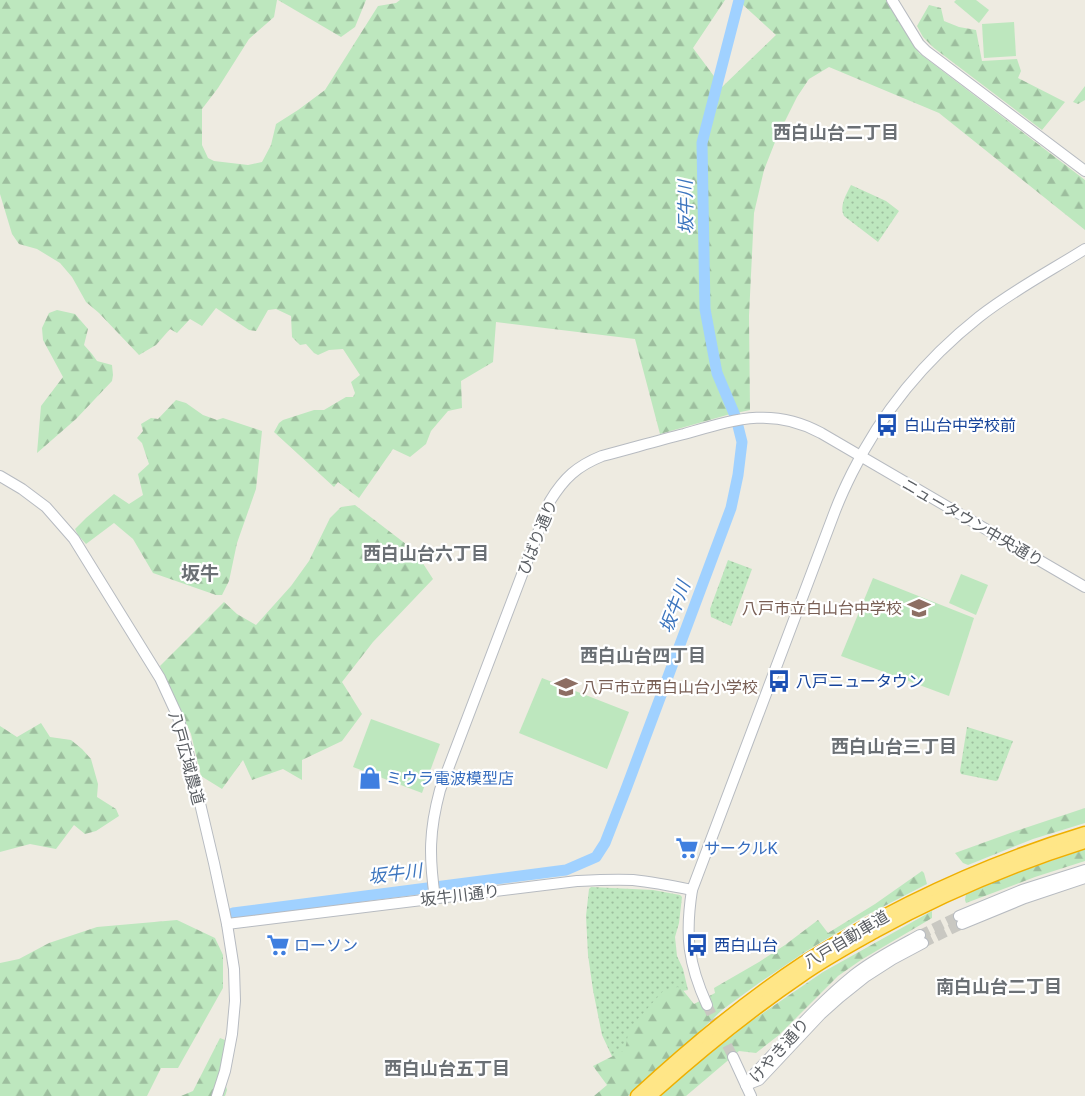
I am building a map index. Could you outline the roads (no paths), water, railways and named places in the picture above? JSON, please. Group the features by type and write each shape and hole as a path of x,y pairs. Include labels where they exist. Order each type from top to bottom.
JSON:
{"highway":[{"name":"八戸自動車道","path":"637,1096 707,1035 756,997 802,964 846,937 896,909 991,865 1085,832"},
{"name":"八戸自動車道","path":"650,1096 701,1051 754,1010 802,975 847,947 908,913 960,889 1004,870 1085,842"}],"street":[{"path":"892,0 919,44 926,51 1085,171"},
{"path":"707,1005 692,964 689,944 688,923 692,890 835,511 851,474 882,421 915,377 938,353 980,316 1085,249"},
{"name":"ひばり通り","path":"435,896 430,857 434,812 440,790 543,518 555,492 564,481 580,467 602,456 748,418 776,418 800,424 813,429 861,456"},
{"name":"ニュータウン中央通り","path":"861,456 1085,587"},
{"name":"八戸広域農道","path":"0,476 22,489 46,507 74,539 160,678 178,717 187,748 227,924 234,969 235,1001 232,1034 218,1096"},
{"path":"1085,870 1022,890 960,920 1085,878"},
{"name":"坂牛川通り","path":"227,924 435,896 577,880 631,880 692,890"},
{"name":"けやき通り","path":"746,1085 759,1080 821,1014 840,997 865,977 921,939"},
{"path":"733,1058 752,1096"}],"waterway":[{"name":"坂牛川","path":"233,913 566,870 596,857 605,843 731,508 738,475 742,442 736,418 717,373 705,309 702,143 739,0"}],"tunnel":[{"path":"920,935 959,916"},
{"path":"923,943 962,924"},
{"path":"707,1005 733,1057"}],"place":[{"name":"白山台中学校前","path":"887,425"},
{"name":"八戸市立白山台中学校","path":"919,608"},
{"name":"八戸ニュータウン","path":"779,681"},
{"name":"八戸市立西白山台小学校","path":"566,687"},
{"name":"ミウラ電波模型店","path":"370,778"},
{"name":"サークルK","path":"687,848"},
{"name":"ローソン","path":"278,945"},
{"name":"西白山台","path":"697,945"}],"district":[{"name":"西白山台二丁目","path":"836,133"},
{"name":"西白山台六丁目","path":"426,554"},
{"name":"坂牛","path":"200,573"},
{"name":"西白山台四丁目","path":"643,656"},
{"name":"西白山台三丁目","path":"894,747"},
{"name":"南白山台二丁目","path":"999,987"},
{"name":"西白山台五丁目","path":"447,1069"}]}
